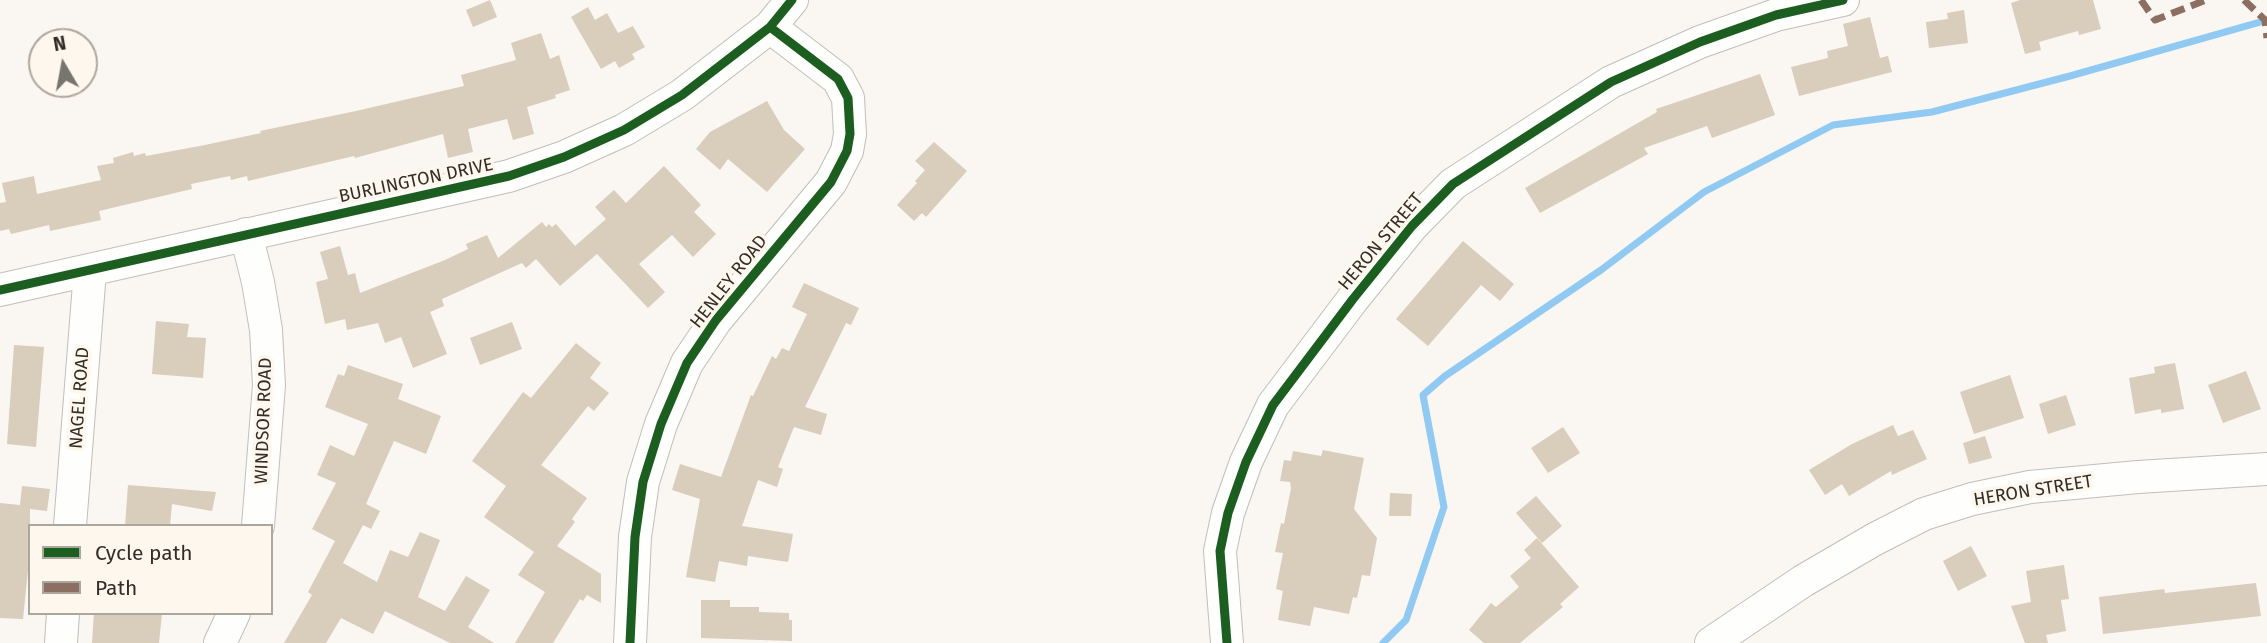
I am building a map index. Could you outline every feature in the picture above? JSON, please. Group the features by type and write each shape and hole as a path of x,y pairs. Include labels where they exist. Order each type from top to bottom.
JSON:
{"street":[{"name":"BURLINGTON DRIVE","path":"0,290 509,176 564,157 624,130 682,95 769,27 792,0"},
{"name":"HERON STREET","path":"1227,643 1220,551 1228,513 1246,462 1273,405 1412,226 1453,184 1611,82 1726,33 1776,15 1843,0"},
{"name":"HENLEY ROAD","path":"630,643 635,537 643,482 666,412 688,363 716,320 831,181 846,151 850,134 848,98 838,79 769,27"},
{"name":"WINDSOR ROAD","path":"246,234 266,330 269,385 258,524"},
{"name":"NAGEL ROAD","path":"70,524 90,271"},
{"name":"HERON STREET","path":"1710,643 1803,581 1875,539 1924,514 1972,499 2043,486 2267,469"},
{"path":"61,643 63,615"},
{"path":"220,643 233,615"}],"building":[{"path":"490,0 497,17 473,27 466,10"},
{"path":"2020,0 2093,0 2101,29 2079,35 2078,31 2039,42 2041,50 2025,54 2011,3"},
{"path":"588,7 595,20 607,13 618,33 633,26 645,47 632,54 635,59 619,68 615,61 601,69 571,17"},
{"path":"1964,10 1968,43 1929,48 1926,22 1948,19 1947,13"},
{"path":"1870,17 1880,58 1888,56 1892,72 1799,96 1791,67 1828,58 1827,51 1848,46 1843,24"},
{"path":"541,33 550,59 559,55 570,90 555,95 556,98 527,107 534,134 513,140 507,119 468,129 473,152 448,158 443,134 355,158 354,156 248,181 247,176 231,180 230,176 191,184 192,189 99,211 101,220 50,231 49,225 11,234 9,229 0,231 0,203 6,202 2,183 34,176 37,194 101,180 97,166 114,163 113,158 133,152 134,156 145,153 146,156 205,145 464,86 461,75 516,60 511,43"},
{"path":"1760,74 1775,115 1712,138 1707,126 1644,148 1648,154 1540,213 1525,188 1657,112 1656,109"},
{"path":"767,101 784,130 805,149 767,192 728,159 720,170 696,149 710,132"},
{"path":"934,142 967,171 926,217 922,213 914,221 897,205 925,170 915,161"},
{"path":"664,166 701,205 694,212 716,234 693,257 672,235 639,264 665,292 648,308 597,254 560,286 536,259 526,268 522,263 442,299 444,306 430,312 447,354 413,368 401,337 385,343 378,323 347,330 345,319 325,324 316,282 328,279 320,252 340,246 348,275 355,273 360,293 445,260 468,249 466,244 487,235 498,258 542,222 546,227 556,224 575,246 606,219 595,207 614,190 626,203"},
{"path":"1463,241 1514,284 1500,301 1481,285 1428,346 1396,319"},
{"path":"804,283 859,308 851,325 846,323 805,407 827,414 821,435 794,427 778,467 783,469 777,487 758,480 742,526 793,534 788,562 748,556 747,566 719,561 715,582 686,577 700,499 672,490 680,464 721,477 751,395 753,396 772,356 776,359 782,348 789,351 807,314 792,307"},
{"path":"156,321 189,324 187,337 206,338 203,378 152,374"},
{"path":"512,322 522,349 480,365 470,338"},
{"path":"576,343 601,363 590,378 609,393 594,411 588,406 541,465 587,498 572,519 575,522 557,546 601,574 601,603 587,595 583,601 580,599 553,643 515,643 545,592 518,575 534,552 484,517 506,486 472,461 523,392 531,398"},
{"path":"14,345 44,347 36,447 7,444"},
{"path":"2175,363 2184,409 2161,413 2161,409 2135,414 2129,378 2155,373 2154,367"},
{"path":"348,365 403,384 398,399 441,416 426,454 394,441 366,504 380,511 371,529 363,525 343,563 377,582 390,550 408,557 420,532 440,540 418,597 445,611 466,576 490,590 468,627 494,643 450,643 385,611 373,634 341,618 326,643 284,643 312,595 308,592 335,541 312,529 336,483 317,475 330,445 354,456 368,424 325,407 338,374 344,376"},
{"path":"2246,371 2261,409 2223,423 2208,385"},
{"path":"2010,375 2024,418 1974,434 1960,392"},
{"path":"2066,395 2076,425 2048,434 2039,404"},
{"path":"1893,425 1898,436 1913,430 1927,459 1892,475 1891,471 1849,496 1842,484 1825,495 1809,470 1852,444"},
{"path":"1563,427 1580,453 1548,473 1531,448"},
{"path":"1985,436 1992,458 1969,464 1963,443"},
{"path":"1323,450 1364,458 1354,509 1377,538 1370,576 1362,575 1357,598 1353,597 1349,614 1314,607 1310,626 1278,620 1283,591 1276,589 1283,553 1275,552 1291,488 1290,482 1280,481 1284,460 1291,461 1293,451 1321,456"},
{"path":"128,485 216,492 212,511 172,504 170,524 125,524"},
{"path":"22,486 50,489 47,511 30,509 23,619 0,618 0,503 20,505"},
{"path":"1390,493 1412,494 1411,516 1389,516"},
{"path":"1536,496 1562,526 1542,543 1516,513"},
{"path":"1537,538 1579,587 1560,604 1563,607 1520,643 1484,643 1469,630 1491,603 1496,607 1519,587 1510,576 1531,558 1524,550"},
{"path":"1971,546 1987,576 1958,591 1943,561"},
{"path":"2064,565 2069,599 2061,600 2066,631 2046,635 2048,643 2025,643 2011,606 2031,602 2026,571"},
{"path":"2256,583 2261,616 2103,634 2099,597 2164,589 2165,593"},
{"path":"701,600 730,600 730,607 759,607 759,612 789,613 789,620 792,620 792,641 701,638"},
{"path":"94,615 162,615 159,643 92,643"}],"waterway":[{"path":"1383,643 1406,620 1444,507 1423,395 1445,376 1601,270 1704,192 1833,125 1932,112 2267,20"}],"marked path":[{"path":"2141,0 2155,20 2206,0"},
{"path":"2244,0 2265,20 2267,38"}],"cycle path":[{"path":"0,290 509,176 564,157 624,130 682,95 770,27 792,0"},
{"path":"1227,643 1220,551 1228,513 1246,462 1273,405 1412,226 1453,184 1611,82 1700,42 1776,15 1843,0"},
{"path":"630,643 635,537 643,482 661,424 687,363 716,320 831,182 847,151 850,134 848,98 838,79 770,27"}]}
